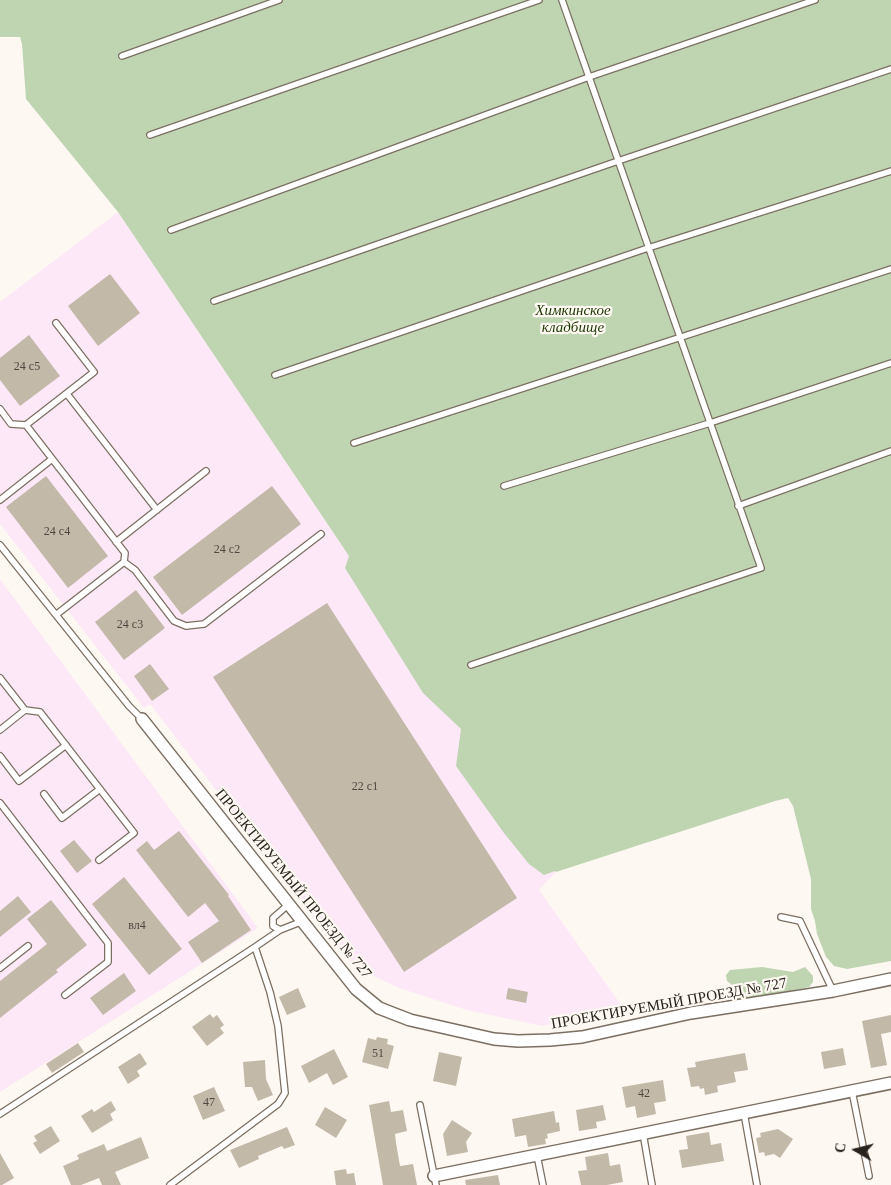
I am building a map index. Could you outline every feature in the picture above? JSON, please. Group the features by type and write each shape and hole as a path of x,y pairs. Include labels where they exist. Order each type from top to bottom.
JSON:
{"street":[{"name":"ПРОЕКТИРУЕМЫЙ ПРОЕЗД № 727","path":"142,720 356,989 379,1008 410,1020 494,1039 518,1041 550,1040 582,1037 691,1013 832,991 891,979"},
{"path":"435,1180 537,1155 891,1083"}],"lane":[{"path":"122,56 279,0"},
{"path":"150,135 539,0"},
{"path":"471,666 760,568 562,0"},
{"path":"171,230 589,77 815,0"},
{"path":"214,301 891,69"},
{"path":"276,375 648,248 891,171"},
{"path":"354,443 679,336 891,269"},
{"path":"26,426 94,372 56,323"},
{"path":"504,486 710,423 891,363"},
{"path":"66,394 156,510"},
{"path":"0,409 11,424 26,426 125,553 124,562 56,614"},
{"path":"738,506 891,451"},
{"path":"0,500 52,459"},
{"path":"116,542 206,471"},
{"path":"124,562 135,570 174,621 186,626 204,624 321,534"},
{"path":"0,545 142,720"},
{"path":"0,678 25,710 40,712 134,833 99,860"},
{"path":"0,730 25,710"},
{"path":"0,756 19,781 66,745"},
{"path":"44,794 62,818 100,789"},
{"path":"0,803 108,943 108,962 65,995"},
{"path":"280,930 273,926 273,918 289,904"},
{"path":"781,917 800,921 832,991"},
{"path":"0,1114 280,930 303,922"},
{"path":"0,968 28,946"},
{"path":"170,1185 278,1104 285,1093 278,1026 270,992 255,947"},
{"path":"852,1091 869,1176"},
{"path":"420,1105 435,1180"},
{"path":"744,1113 757,1185"},
{"path":"644,1134 652,1185"},
{"path":"537,1155 543,1185"}],"shaded area":[{"path":"118,212 416,656 556,872 539,890 624,1009 542,1026 467,1010 399,988 356,968 328,936 150,704 144,708 0,524 0,302"},
{"path":"0,579 258,928 0,1092"}],"green space":[{"name":"Химкинское кладбище","path":"0,0 891,0 891,961 847,969 834,966 826,957 817,934 811,909 811,879 793,806 788,798 556,872 544,875 529,864 504,833 456,766 461,729 423,693 345,568 349,556 118,212 26,99 22,44 20,37 0,37"},
{"path":"762,967 793,972 805,967 813,976 813,982 809,987 735,1003 732,997 732,985 727,981 726,975 730,970"}],"building":[{"path":"110,274 140,313 98,346 68,306"},
{"path":"29,335 60,376 20,406 0,380 0,358"},
{"path":"46,476 108,556 68,588 6,507"},
{"path":"272,486 301,524 182,615 153,577"},
{"path":"136,590 165,628 124,660 95,622"},
{"path":"327,603 517,898 404,972 213,677"},
{"path":"150,664 169,689 152,701 134,676"},
{"path":"179,831 229,895 251,930 202,963 188,942 219,921 205,903 188,917 136,850 147,841 154,850"},
{"path":"74,840 92,861 77,873 60,851"},
{"path":"124,877 182,949 149,975 92,904"},
{"path":"18,896 31,912 0,937 0,911"},
{"path":"51,900 87,945 56,970 58,972 0,1018 0,981 47,944 27,919"},
{"path":"124,973 136,991 103,1015 90,998"},
{"path":"298,988 306,1007 287,1015 279,997"},
{"path":"508,988 528,992 526,1003 506,999"},
{"path":"210,1014 213,1018 217,1015 224,1025 220,1028 224,1033 207,1046 192,1027"},
{"path":"891,1015 891,1032 881,1034 887,1065 871,1068 862,1021"},
{"path":"377,1037 388,1039 387,1044 394,1046 388,1069 362,1062 368,1038 376,1040"},
{"path":"78,1043 84,1052 52,1073 46,1064"},
{"path":"843,1048 846,1065 824,1069 821,1052"},
{"path":"334,1049 348,1077 333,1085 327,1073 309,1083 301,1066"},
{"path":"439,1052 462,1057 456,1086 433,1081"},
{"path":"140,1053 147,1064 137,1071 140,1076 128,1084 118,1067"},
{"path":"745,1053 748,1070 734,1072 736,1082 717,1086 718,1092 705,1095 704,1088 700,1089 699,1086 691,1087 687,1068 696,1067 695,1062"},
{"path":"265,1060 266,1079 273,1095 258,1101 252,1087 245,1087 243,1062"},
{"path":"663,1080 666,1101 654,1103 656,1114 637,1118 635,1106 626,1108 622,1087"},
{"path":"214,1087 225,1111 203,1120 193,1096"},
{"path":"111,1101 116,1110 110,1114 113,1120 92,1133 81,1116 92,1109 94,1112"},
{"path":"389,1101 391,1112 403,1110 407,1131 395,1134 400,1166 413,1164 417,1185 383,1185 369,1105"},
{"path":"603,1105 606,1120 596,1122 597,1128 579,1131 576,1110"},
{"path":"325,1107 347,1120 336,1138 315,1125"},
{"path":"554,1111 556,1123 559,1122 560,1131 547,1134 546,1144 528,1147 526,1135 515,1137 512,1119"},
{"path":"452,1120 472,1133 466,1142 468,1152 447,1156 443,1134"},
{"path":"51,1126 60,1141 40,1154 33,1143 37,1141 34,1136"},
{"path":"287,1127 295,1145 284,1149 282,1146 258,1156 259,1159 239,1168 230,1150"},
{"path":"778,1129 793,1139 780,1158 774,1154 765,1156 764,1152 759,1153 756,1138 761,1137 760,1133"},
{"path":"709,1132 711,1145 721,1143 724,1161 682,1168 679,1150 688,1149 686,1136"},
{"path":"141,1137 149,1158 115,1172 121,1185 102,1185 99,1178 81,1185 71,1185 63,1166 79,1159 77,1155 104,1144 107,1151"},
{"path":"0,1153 14,1178 2,1185 0,1185"},
{"path":"608,1153 610,1166 620,1164 623,1182 607,1185 581,1185 578,1171 587,1170 585,1157"},
{"path":"346,1169 347,1174 354,1173 356,1185 336,1185 334,1171"},
{"path":"498,1175 500,1185 466,1185 465,1180"}]}
